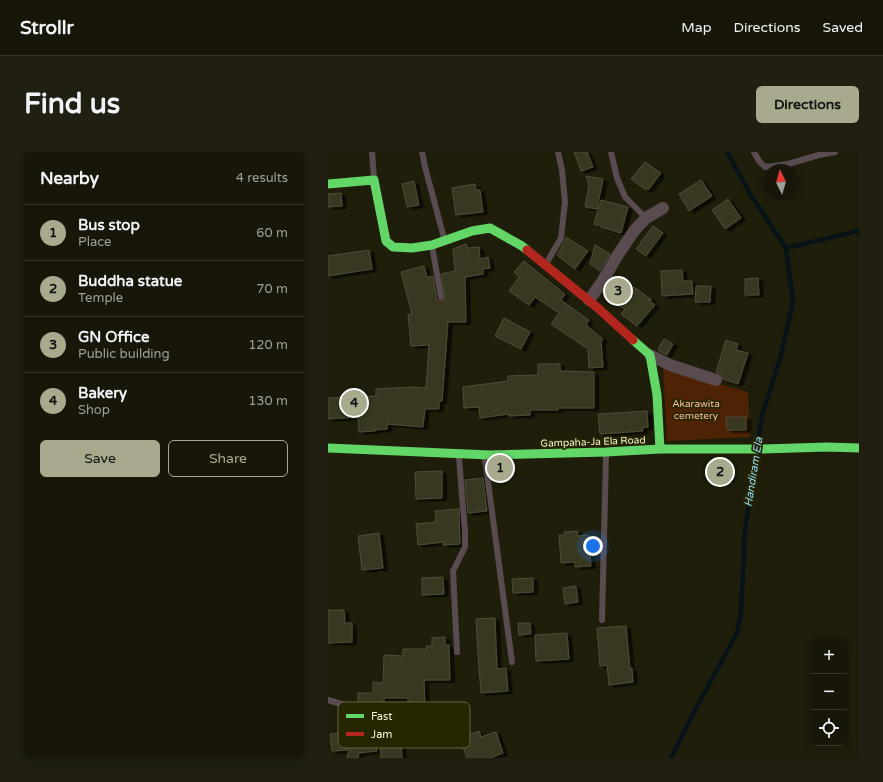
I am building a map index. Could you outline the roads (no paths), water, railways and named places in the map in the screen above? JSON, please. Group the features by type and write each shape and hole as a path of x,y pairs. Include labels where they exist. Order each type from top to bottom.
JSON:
{"main road":[{"path":"328,184 374,180 386,241 393,247 412,248 432,245 472,230 490,228 522,246 546,265 650,355 657,395 660,449"},
{"name":"Gampaha-Ja Ela Road","path":"328,448 485,455 660,449 859,448"}],"street":[{"path":"588,300 602,282 634,231 646,218 662,208"},
{"path":"650,355 670,365 716,380"}],"lane":[{"path":"372,152 374,180"},
{"path":"422,152 444,240"},
{"path":"546,265 561,238 565,202 562,170 558,152"},
{"path":"611,152 617,178 625,197 646,218"},
{"path":"754,152 759,161 765,167 788,164 835,152"},
{"path":"432,245 441,297"},
{"path":"602,620 606,452"},
{"path":"457,652 453,571 465,547 466,532 459,454"},
{"path":"485,455 512,662"},
{"path":"328,700 338,703"}],"waterway":[{"path":"727,152 749,192 786,248"},
{"name":"Handiram Ela","path":"758,442 762,415 780,359 793,302 786,248 859,231"},
{"name":"Handiram Ela","path":"671,758 737,633 741,613 745,530 756,456"}],"place":[{"name":"GN Office","path":"618,291"},
{"name":"Bakery","path":"354,403"},
{"name":"Bus stop","path":"500,468"},
{"name":"Buddha statue","path":"720,472"}],"park label":[{"name":"Akarawita cemetery","path":"696,408"}]}
